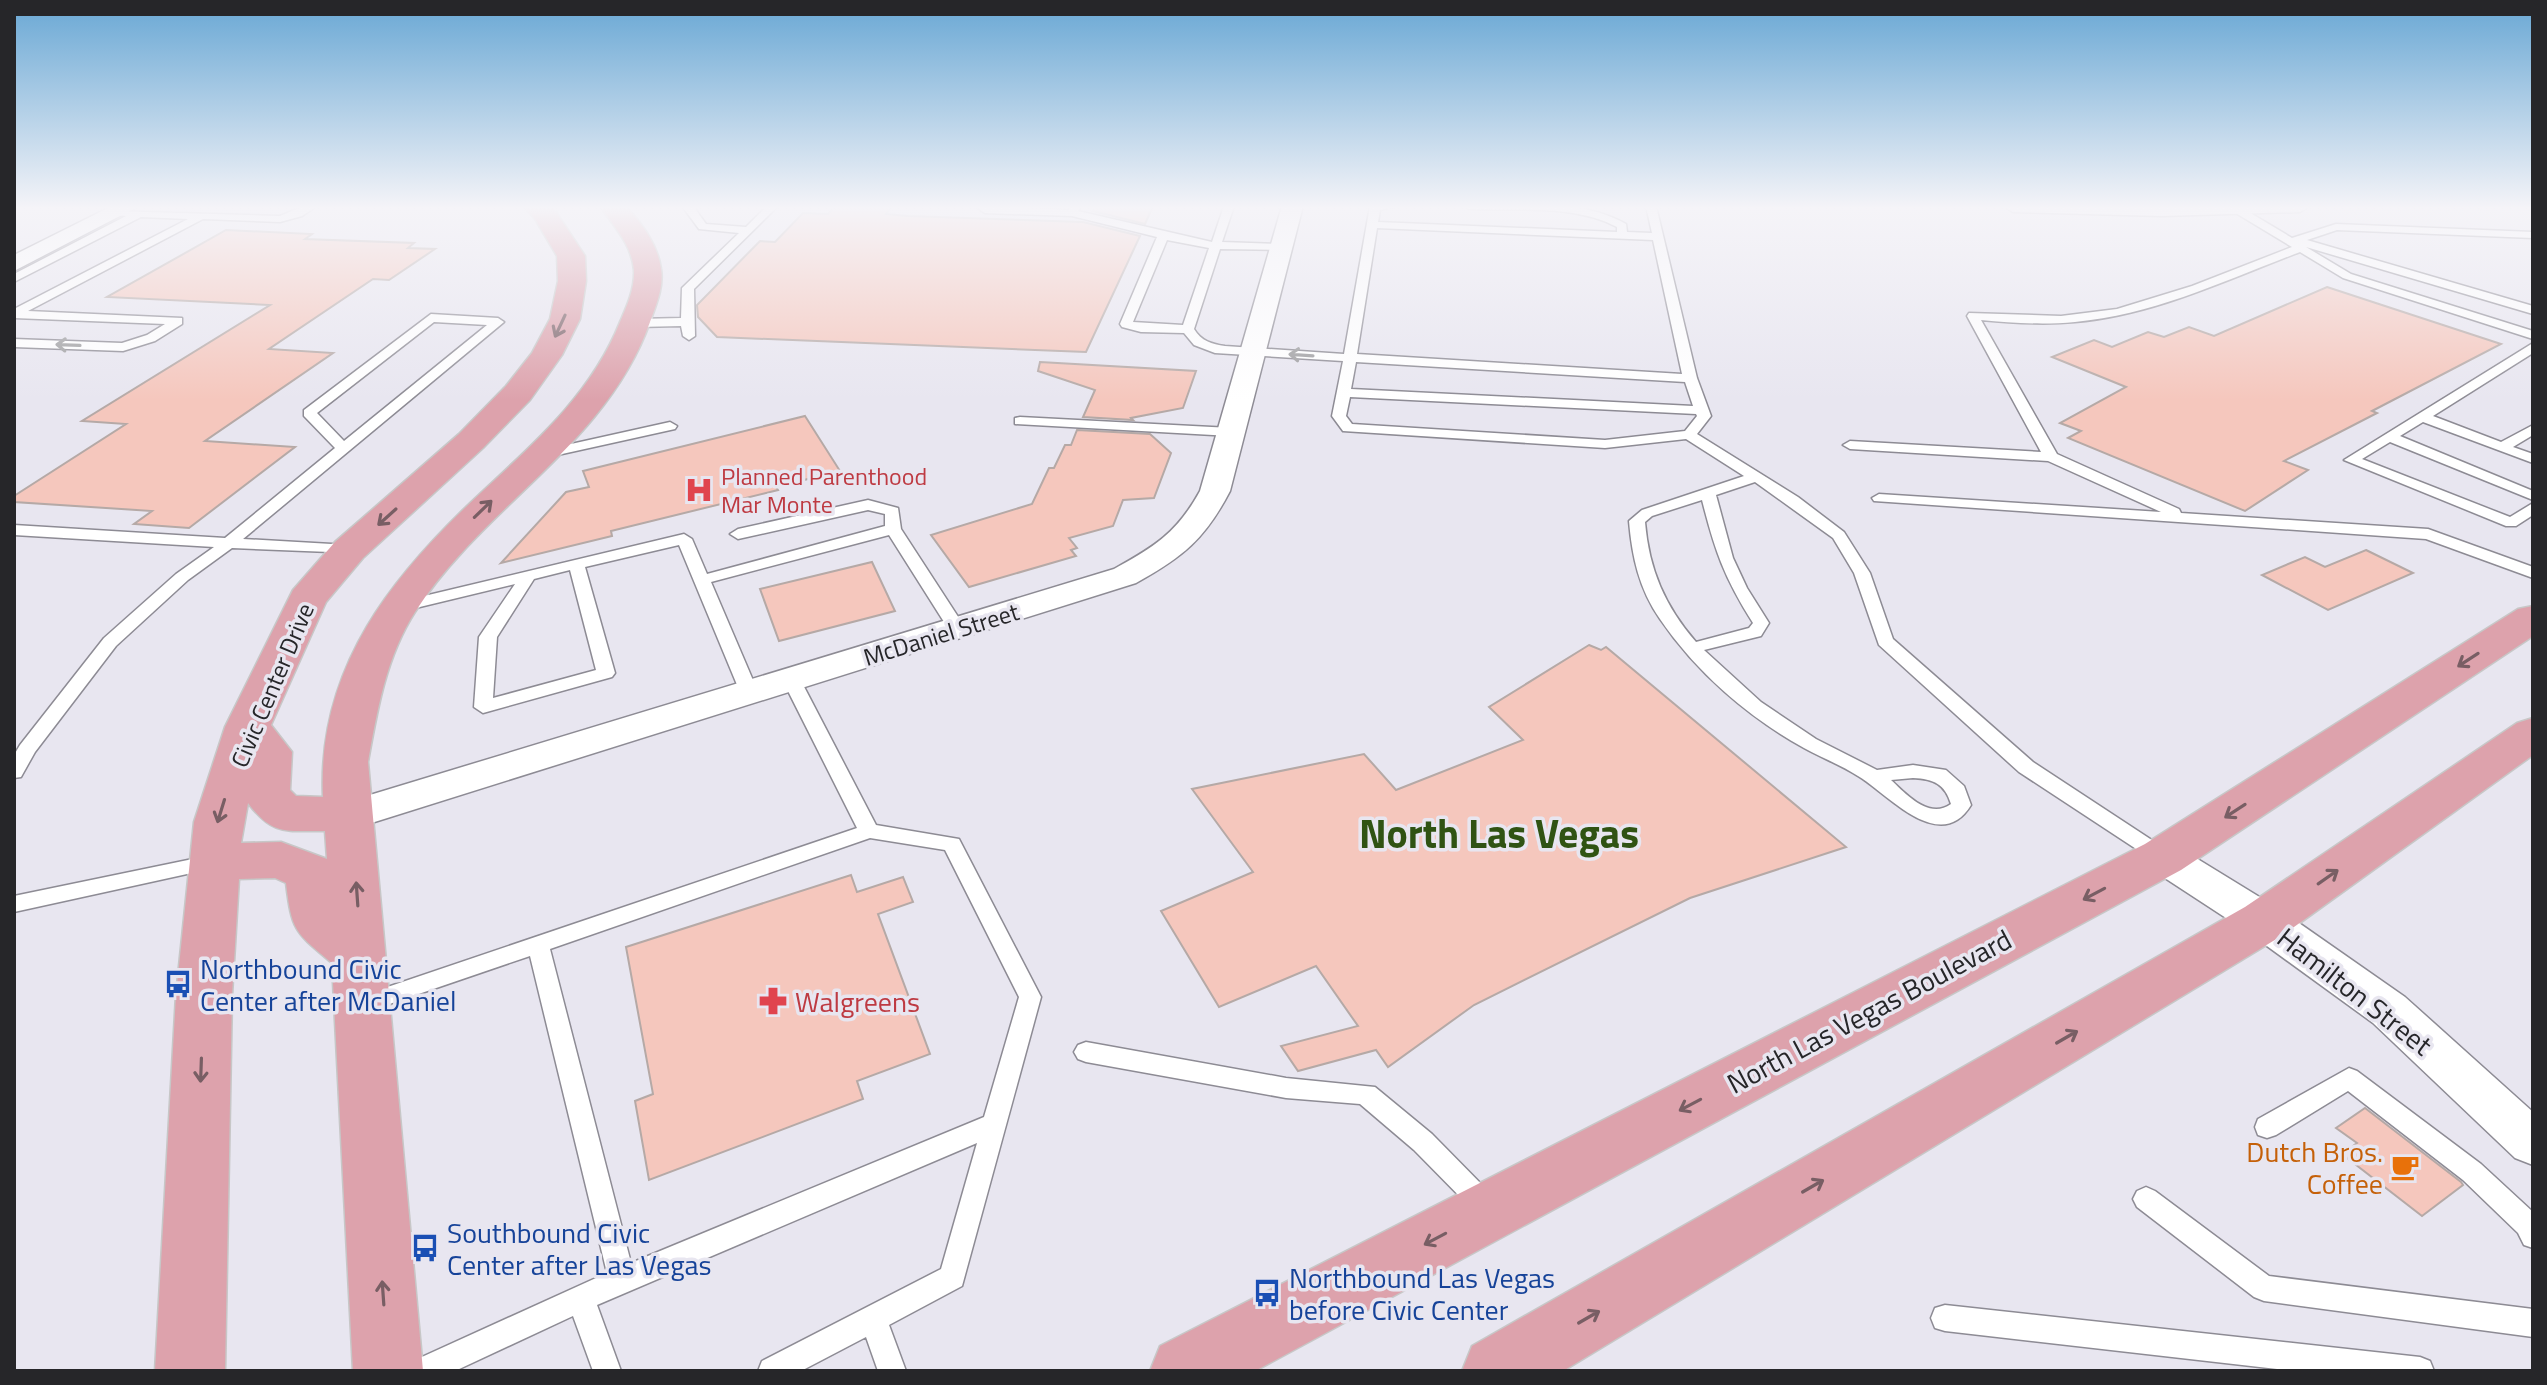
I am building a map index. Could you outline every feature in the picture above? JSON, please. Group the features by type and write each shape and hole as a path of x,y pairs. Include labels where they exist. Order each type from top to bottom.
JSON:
{"main road":[{"name":"Civic Center Drive","path":"190,1371 204,995 214,862 218,822 248,727 307,599 349,550 471,441 518,393 546,355 565,319 572,271"},
{"path":"388,1371 345,762 355,707 372,654 397,608 441,550 578,416 615,370 637,323 648,280 646,271"},
{"name":"North Las Vegas Boulevard","path":"1185,1371 2163,857 2533,618"},
{"path":"248,727 269,752 266,793 283,813 351,815"},
{"path":"1497,1371 2264,921 2533,733"},
{"path":"214,862 281,860 310,873 317,921 362,980"}],"street":[{"name":"McDaniel Street","path":"351,815 1125,576 1174,549 1197,526 1215,491 1275,271"},
{"name":"Hamilton Street","path":"2163,857 2264,921 2389,1010 2533,1143"}],"lane":[{"path":"14,314 97,271"},
{"path":"689,336 688,288 706,271"},
{"path":"1148,271 1126,324 1141,328 1188,329"},
{"path":"1207,271 1188,329 1192,340 1201,346 1253,352 1690,378"},
{"path":"1364,271 1339,416 1348,428 1605,444 1689,435 1839,535 1862,573 1885,641 2026,767 2163,857"},
{"path":"1666,271 1690,378 1704,416 1689,435"},
{"path":"2051,457 1973,316 2028,321 2090,318 2144,306 2232,271"},
{"path":"2339,271 2347,276 2533,335"},
{"path":"2393,271 2533,310"},
{"path":"14,314 178,321 151,338 123,347 14,343"},
{"path":"14,772 27,749 110,642 182,577 229,543 344,449 498,322 431,318 309,413 344,449"},
{"path":"637,323 687,322"},
{"path":"2533,347 2351,460 2511,523 2533,508"},
{"path":"1344,393 1702,410"},
{"path":"2422,417 2533,459"},
{"path":"1020,421 1231,432"},
{"path":"539,455 670,426"},
{"path":"2502,447 2533,429"},
{"path":"2389,437 2533,496"},
{"path":"1850,445 2051,457 2188,518"},
{"path":"1756,477 1647,513 1637,521 1645,576 1673,626 1735,690 1808,743 1874,777"},
{"path":"1692,648 1755,632 1761,623 1725,558 1708,493"},
{"path":"1879,498 2428,534 2533,573"},
{"path":"738,534 868,505 893,511 893,529 957,629"},
{"path":"701,580 893,529"},
{"path":"14,530 349,550"},
{"path":"397,608 684,539 749,692"},
{"path":"528,576 488,637 483,707 606,673 576,564"},
{"path":"791,679 869,831"},
{"path":"362,980 538,945 869,831 952,844 1030,997 952,1277 772,1371"},
{"path":"14,904 214,862"},
{"path":"538,945 622,1280"},
{"path":"1086,1052 1286,1088 1366,1094 1423,1142 1489,1210"},
{"path":"2267,1127 2349,1078 2472,1172 2527,1224 2533,1236"},
{"path":"423,1371 622,1280 992,1125"},
{"path":"2146,1199 2264,1288 2533,1323"},
{"path":"581,1299 607,1371"},
{"path":"1945,1318 2420,1371"},
{"path":"873,1319 892,1371"}],"building":[{"path":"154,271 403,271 389,280 373,279 269,349 333,353 205,441 295,447 189,528 134,524 152,511 14,502 14,496 126,424 82,421 270,305 107,297"},
{"path":"731,271 1124,271 1086,352 717,337 698,317 697,305"},
{"path":"2327,287 2501,344 2284,461 2308,470 2245,511 2068,438 2081,431 2060,423 2126,387 2052,357 2094,340 2112,347 2148,332 2164,337 2189,327 2214,336"},
{"path":"1040,362 1196,371 1183,408 1131,418 1133,420 1083,417 1095,390 1038,371"},
{"path":"805,416 840,471 776,487 778,490 611,531 612,536 501,563 566,492 589,487 583,471"},
{"path":"1077,430 1150,434 1171,453 1154,498 1123,500 1113,526 1069,538 1077,548 1071,550 1076,556 969,587 931,535 1032,504 1049,468 1054,468 1065,445 1071,445"},
{"path":"2366,550 2413,573 2328,610 2262,575 2305,557 2325,567"},
{"path":"872,562 895,611 779,641 760,589"},
{"path":"1589,645 1601,650 1606,647 1846,847 1690,898 1474,1005 1388,1067 1376,1050 1298,1071 1281,1046 1358,1026 1316,966 1219,1007 1161,911 1253,872 1192,789 1364,754 1396,790 1523,740 1489,707"},
{"name":"Walgreens","path":"851,875 857,892 903,877 913,902 878,914 930,1054 857,1081 863,1099 649,1180 635,1101 653,1094 626,947"},
{"name":"Dutch Bros. Coffee","path":"2365,1108 2463,1185 2422,1216 2342,1154 2357,1143 2336,1128"}],"place":[{"name":"Planned Parenthood Mar Monte","path":"699,490"},
{"name":"Northbound Civic Center after McDaniel","path":"178,984"},
{"name":"Walgreens","path":"773,1001"},
{"name":"Dutch Bros. Coffee","path":"2405,1167"},
{"name":"Southbound Civic Center after Las Vegas","path":"425,1248"},
{"name":"Northbound Las Vegas before Civic Center","path":"1267,1293"}],"district":[{"name":"North Las Vegas","path":"1499,833"}]}
